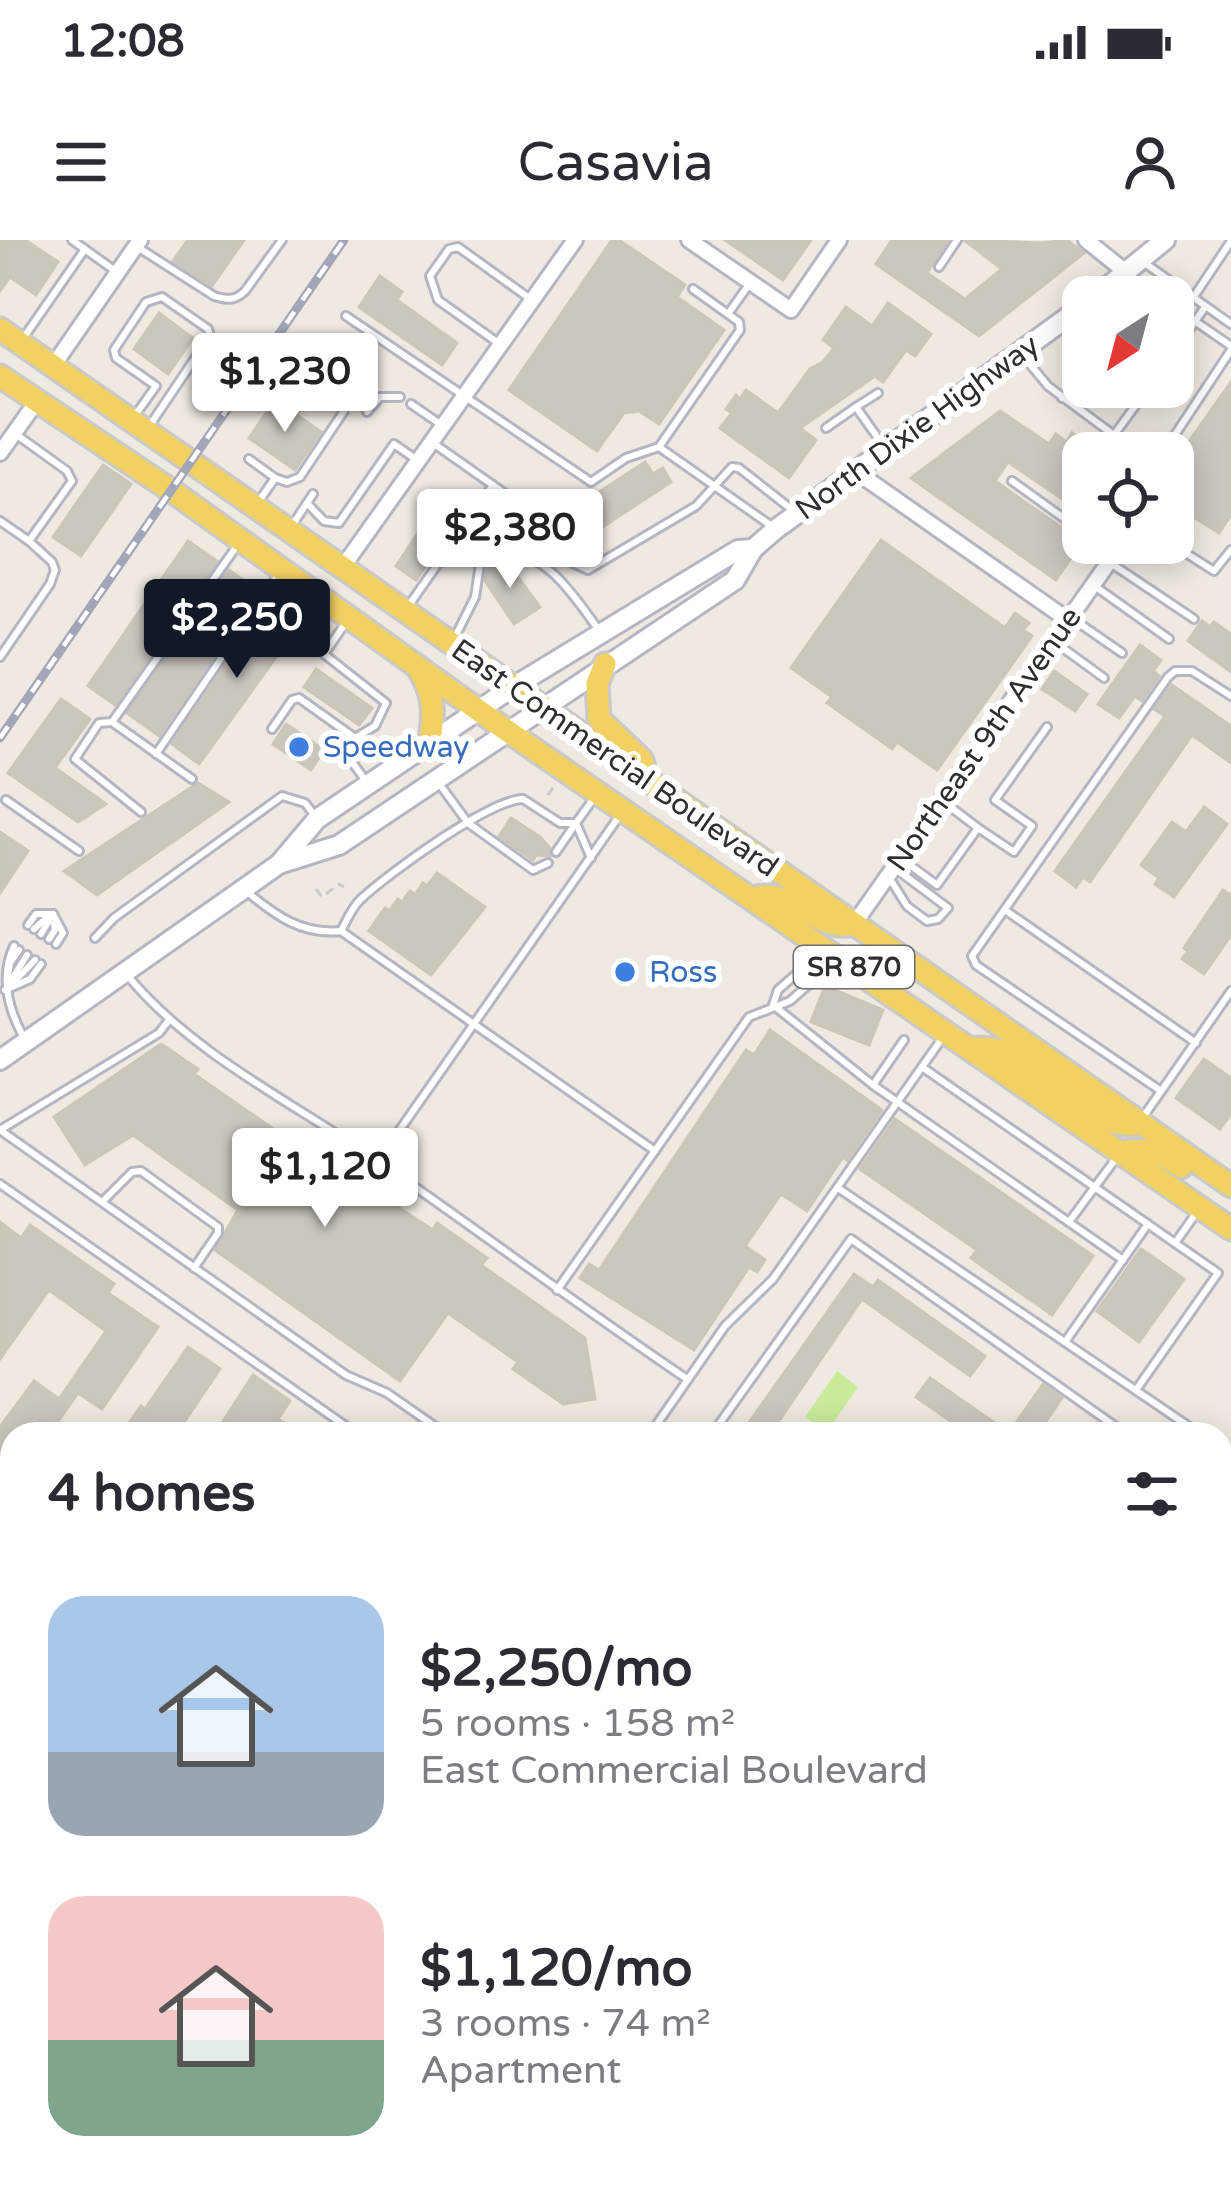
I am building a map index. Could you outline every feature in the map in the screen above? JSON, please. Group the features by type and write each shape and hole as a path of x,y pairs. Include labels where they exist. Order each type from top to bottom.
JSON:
{"main road":[{"path":"1122,276 1165,240"},
{"name":"North Dixie Highway","path":"279,864 339,845 735,580 753,549 776,529 1062,322"},
{"name":"East Commercial Boulevard","path":"0,329 1231,1186"},
{"name":"East Commercial Boulevard","path":"0,376 1231,1229"},
{"name":"North Dixie Highway","path":"0,1060 279,864 317,819 513,687 738,550 753,549"},
{"path":"414,663 431,689 435,708 430,743"},
{"path":"605,664 597,684 599,718 642,760 647,780"},
{"path":"754,898 779,896 821,921 842,927 854,924"},
{"path":"833,952 838,945 868,952 944,1001 968,1003"},
{"path":"970,1048 1007,1053 1104,1120 1128,1126 1139,1123"},
{"path":"1120,1152 1158,1153 1231,1201"}],"street":[{"path":"342,568 575,240"},
{"path":"699,243 791,310 839,240"},
{"path":"1086,240 1134,267"},
{"path":"53,366 138,243"},
{"path":"0,453 37,401"},
{"path":"857,473 1069,618"},
{"name":"Northeast 9th Avenue","path":"854,924 1108,564"}],"lane":[{"path":"72,240 117,272"},
{"path":"138,243 214,296 227,300 245,291 282,240"},
{"path":"939,267 958,240"},
{"path":"1194,295 1231,241"},
{"path":"501,345 438,300 430,282 436,267 449,249 458,247 532,300"},
{"path":"20,343 85,249"},
{"path":"1134,267 1142,276"},
{"path":"1134,267 1151,276"},
{"path":"728,314 751,282"},
{"path":"346,316 591,482 626,458 658,446 740,330 739,322 693,289"},
{"path":"139,426 170,396 210,336 208,329 162,297 146,302 114,350 116,358 170,396"},
{"path":"1194,299 1231,324"},
{"path":"1194,324 1205,307"},
{"path":"1177,432 1231,348 1196,321"},
{"path":"1021,353 1062,398"},
{"path":"249,459 275,478 287,482 300,477 344,411 343,405 305,377"},
{"path":"139,426 156,386"},
{"path":"826,428 878,393"},
{"path":"368,412 380,397 400,397"},
{"path":"411,404 443,426"},
{"path":"856,407 887,451"},
{"path":"1076,408 1109,432"},
{"path":"14,433 67,471 72,481 29,542"},
{"path":"431,442 537,516 573,563 588,570 696,506 726,470 739,468 798,514"},
{"path":"308,502 324,521 340,523 394,444 418,461"},
{"path":"658,446 776,529"},
{"path":"255,506 275,478"},
{"path":"1012,481 1062,517"},
{"path":"405,611 493,485"},
{"path":"289,530 313,494"},
{"path":"0,521 52,562 55,570 0,657"},
{"path":"112,722 242,540"},
{"path":"451,644 468,616 480,564 502,550 533,558 560,578 603,635"},
{"path":"1194,558 1214,571 1231,550"},
{"path":"1129,564 1194,619"},
{"path":"156,754 283,569"},
{"path":"1093,585 1169,639"},
{"path":"350,616 324,654 386,703 375,726 348,748 349,758 369,784"},
{"path":"1069,618 1122,653"},
{"path":"1053,641 1105,678"},
{"path":"1161,1091 976,965 974,949 1175,670 1192,670 1231,696"},
{"path":"272,729 295,698 355,738"},
{"path":"141,812 75,759 99,722 112,722 192,779"},
{"path":"942,800 1014,852 1032,826 994,800 1048,728"},
{"path":"436,778 468,823 533,870 548,863"},
{"path":"556,852 599,790"},
{"path":"95,938 113,918 282,796 305,803 317,819"},
{"path":"341,931 362,898 468,823 517,798 560,823 576,823"},
{"path":"6,800 79,851"},
{"path":"378,1161 625,808"},
{"path":"576,823 591,858"},
{"path":"894,867 937,885 978,828"},
{"path":"894,867 948,908 944,915 932,921 917,915 894,867"},
{"path":"244,889 280,919 301,928 341,931 655,1151"},
{"path":"1005,910 1196,1042"},
{"path":"41,934 63,933 54,913"},
{"path":"41,934 54,913"},
{"path":"41,934 36,914 54,913"},
{"path":"773,1005 778,991 833,952"},
{"path":"557,1290 749,1017 790,1000 833,952"},
{"path":"5,990 27,955 4,962 5,990 8,1007 26,1042"},
{"path":"124,971 169,1020 688,1379"},
{"path":"1139,1123 1231,991"},
{"path":"773,1005 873,1085 1123,1260"},
{"path":"169,1020 159,1033 0,1130 346,1376 387,1393 429,1422"},
{"path":"658,1422 725,1326 773,1279 946,1032"},
{"path":"873,1085 904,1040"},
{"path":"922,1066 1218,1273 1136,1390"},
{"path":"1070,1222 1120,1152"},
{"path":"102,1202 132,1172 141,1171 218,1227 194,1268"},
{"path":"0,1184 340,1422"},
{"path":"838,1188 1183,1422"},
{"path":"1175,1243 1200,1208"},
{"path":"1065,1342 1148,1224"},
{"path":"721,1422 851,1239 1109,1422"}],"path":[{"path":"548,795 559,780"},
{"path":"316,890 322,897 339,884 344,887"}],"green space":[{"path":"837,1371 858,1387 834,1422 812,1422 805,1417"}],"building":[{"path":"0,240 25,240 58,262 36,295 10,277 0,291"},
{"path":"188,240 244,240 212,286 173,261"},
{"path":"612,240 619,240 685,285 677,297 724,330 659,424 639,411 624,413 597,451 509,390"},
{"path":"725,240 811,240 783,280"},
{"path":"892,240 948,240 927,273 965,299 1002,269 964,240 1067,240 1084,253 979,336 876,264"},
{"path":"380,276 402,292 397,300 457,343 442,365 359,307"},
{"path":"888,303 931,334 915,356 906,350 883,382 875,376 800,428 816,440 789,478 720,428 732,413 726,409 746,390 778,413 810,369 834,348 823,340 846,307 872,326"},
{"path":"159,313 193,338 168,374 134,349"},
{"path":"1231,382 1231,515 1219,533 1194,517 1194,434"},
{"path":"275,400 321,432 295,470 249,438"},
{"path":"1000,411 1049,444 1056,434 1062,439 1062,499 1008,462 995,481 1062,528 1062,564 1067,564 1056,580 911,478"},
{"path":"645,462 653,474 663,468 671,482 572,547 555,521"},
{"path":"103,465 131,484 81,556 53,537"},
{"path":"428,518 449,533 416,580 396,566"},
{"path":"881,540 1005,628 1015,613 1029,623 1023,630 1032,636 937,770 897,742 892,749 827,703 832,697 791,668"},
{"path":"188,541 217,561 115,705 88,686"},
{"path":"504,558 540,607 514,624 485,581 487,568"},
{"path":"229,570 258,591 159,736 127,713"},
{"path":"271,599 302,621 199,764 172,744"},
{"path":"1202,621 1210,627 1214,622 1231,634 1231,672 1188,641"},
{"path":"1140,645 1161,660 1153,671 1159,676 1142,701 1135,696 1119,718 1098,704"},
{"path":"316,669 372,708 359,725 304,687"},
{"path":"1054,671 1087,694 1075,711 1042,689"},
{"path":"1172,685 1231,726 1231,763 1192,735 1090,882 1083,877 1076,887 1055,871 1165,716 1154,709"},
{"path":"61,699 90,719 55,768 106,804 78,822 8,773"},
{"path":"286,724 324,750 311,770 273,744"},
{"path":"198,783 229,802 97,895 64,871"},
{"path":"1204,807 1227,824 1174,897 1155,884 1159,878 1141,865 1172,822 1186,832"},
{"path":"511,818 540,837 550,848 550,856 536,855 533,860 499,836"},
{"path":"0,832 28,851 0,893"},
{"path":"437,873 485,907 431,975 369,931 385,908 389,911 410,891 415,895"},
{"path":"1223,890 1231,895 1231,935 1204,974 1182,959 1188,951 1184,948"},
{"path":"825,986 883,1010 869,1045 811,1022"},
{"path":"770,1030 882,1110 807,1211 781,1194 745,1246 765,1260 757,1272 749,1267 694,1350 580,1278 589,1264 599,1270 746,1050 754,1055"},
{"path":"161,1044 198,1069 194,1074 318,1160 433,1230 437,1223 487,1258 481,1265 585,1338 595,1399 563,1404 513,1369 518,1362 448,1313 400,1381 215,1250 238,1210 133,1135 85,1165 54,1117"},
{"path":"1204,1059 1231,1078 1231,1114 1220,1129 1176,1098"},
{"path":"895,1119 1093,1256 1052,1315 971,1258 977,1250 860,1169"},
{"path":"0,1222 21,1238 30,1225 114,1284 108,1293 158,1327 102,1409 78,1393 57,1422 4,1422 34,1381 59,1399 106,1331 49,1290 0,1359"},
{"path":"1141,1249 1184,1279 1139,1342 1097,1311"},
{"path":"854,1274 873,1287 878,1280 985,1356 970,1376 862,1299 778,1422 749,1422"},
{"path":"188,1347 220,1369 184,1422 130,1422 141,1406 145,1409"},
{"path":"253,1375 290,1401 278,1419 282,1422 223,1422"},
{"path":"930,1378 993,1422 952,1422 916,1397"},
{"path":"1043,1384 1062,1398 1045,1422 1017,1422"}],"railway":[{"path":"0,738 344,240"}],"place":[{"name":"Speedway","path":"299,747"},
{"name":"Ross","path":"625,972"}]}
